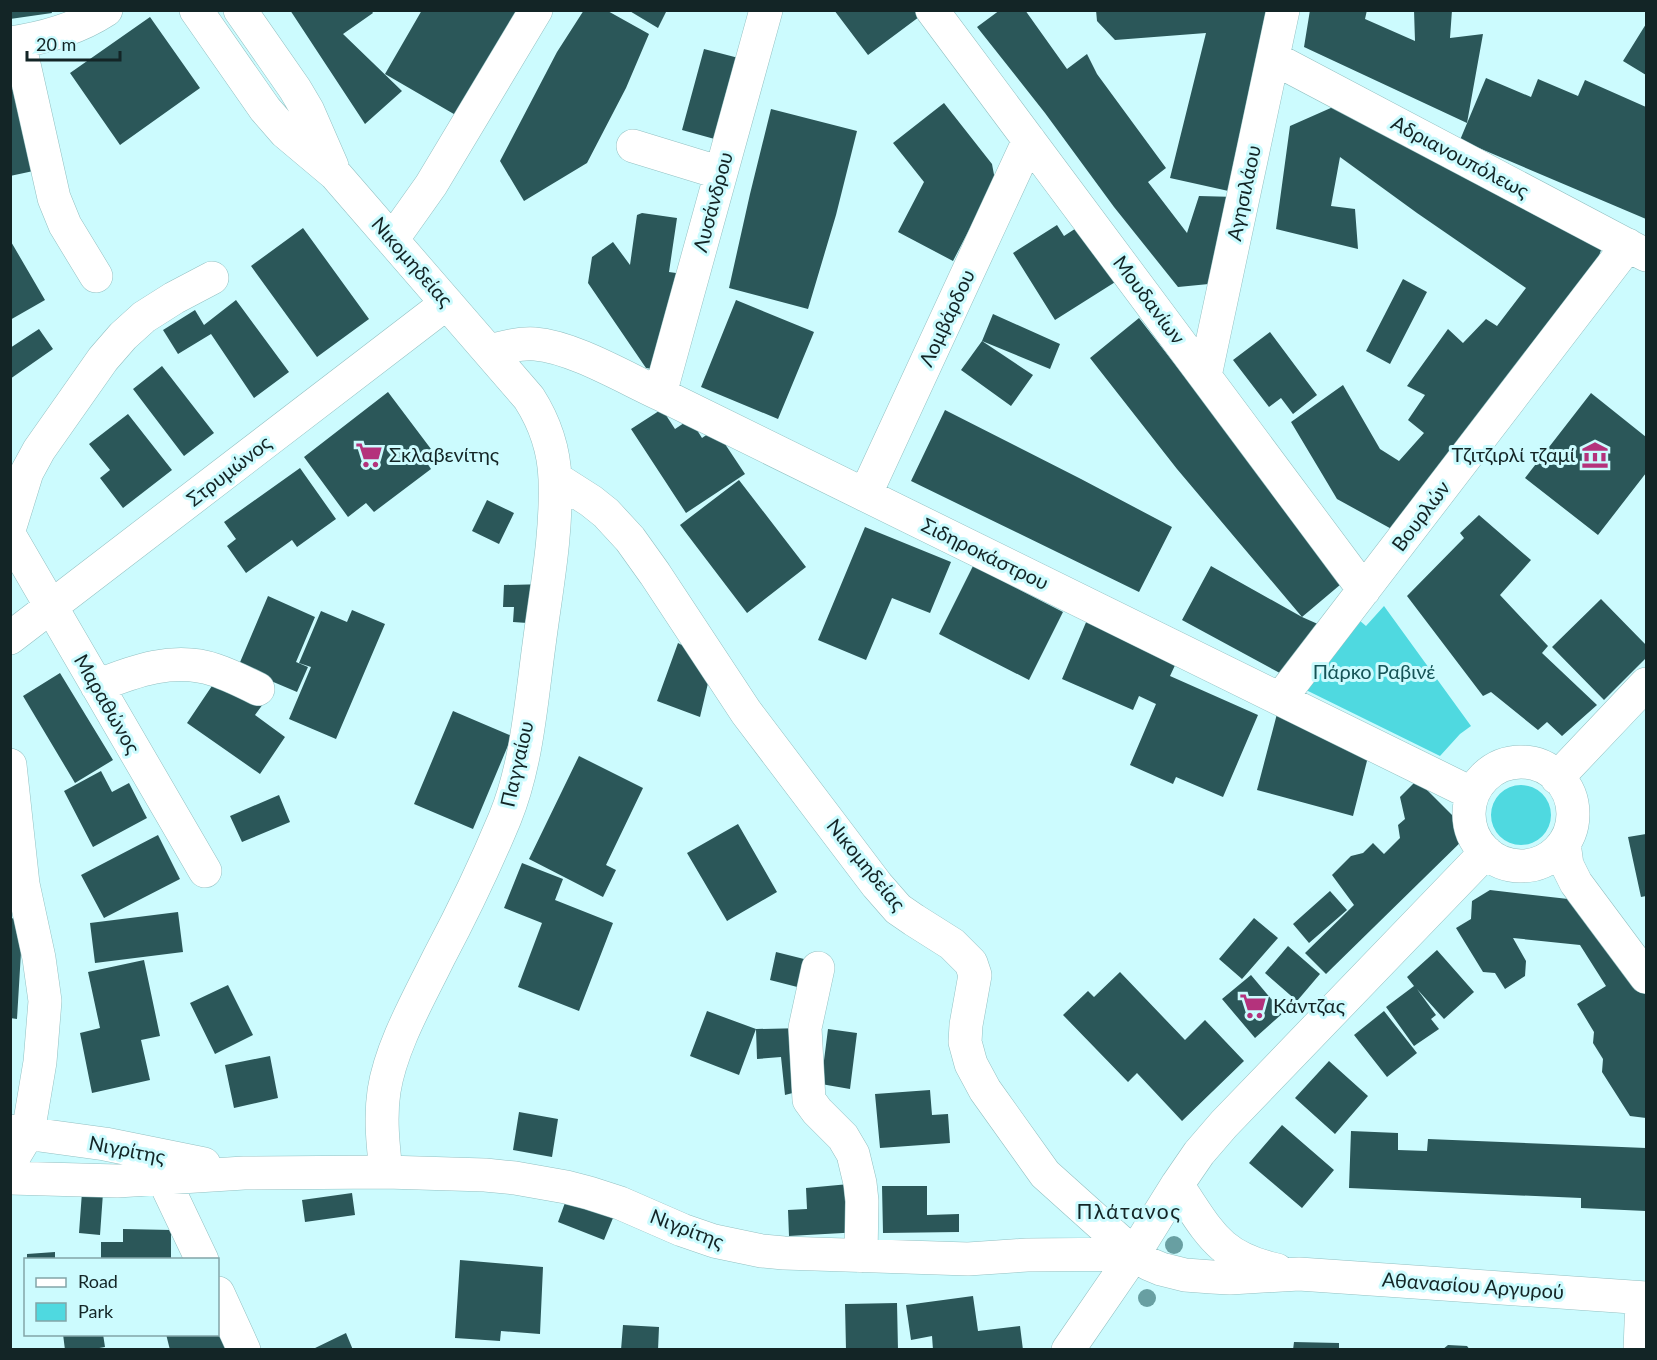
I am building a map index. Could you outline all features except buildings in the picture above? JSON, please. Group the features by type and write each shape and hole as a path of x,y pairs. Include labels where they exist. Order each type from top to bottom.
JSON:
{"street":[{"path":"96,276 65,225 54,198 15,43 66,31 89,21 106,10"},
{"name":"Νικομηδείας","path":"195,10 285,132 335,174 489,351"},
{"name":"Νικομηδείας","path":"240,10 296,89 335,174"},
{"path":"392,240 431,185 536,10"},
{"name":"Λυσάνδρου","path":"660,394 766,10"},
{"name":"Μουδανίων","path":"932,10 1364,590"},
{"name":"Αγησιλάου","path":"1205,376 1283,10"},
{"name":"Αδριανουπόλεως","path":"1273,58 1637,250"},
{"name":"Λομβάρδου","path":"866,495 1029,140"},
{"path":"633,146 721,173"},
{"name":"Βουρλών","path":"1280,699 1364,590 1637,250"},
{"path":"10,527 27,472 39,450 103,359 144,317 174,297 212,278"},
{"name":"Στρυμώνος","path":"10,638 447,303"},
{"name":"Σιδηροκάστρου","path":"489,351 510,345 533,344 550,346 582,357 1473,794"},
{"name":"Παγγαίου","path":"386,1172 382,1116 391,1064 412,1011 474,889 506,816 518,780 549,571 555,521 555,478 548,433 529,398 489,351"},
{"name":"Νικομηδείας","path":"555,478 591,501 630,539 655,573 746,712 877,885 898,909 952,944 971,963 975,975 965,1042 971,1064 992,1102 1045,1174 1134,1254"},
{"name":"Μαραθώνος","path":"10,536 205,871"},
{"path":"97,686 142,670 184,665 213,669 258,689"},
{"path":"1557,778 1647,684"},
{"path":"1515,763 1534,764 1557,778 1565,787 1573,818 1564,843 1554,855 1532,865 1519,866 1505,864 1486,852 1474,838 1470,824 1469,809 1473,794 1481,781 1496,769 1515,763"},
{"path":"10,765 23,885 39,958 45,1001 40,1062 30,1121 15,1152"},
{"path":"1564,843 1568,865 1576,883 1647,977"},
{"path":"1068,1350 1134,1254 1199,1153 1224,1124 1486,852"},
{"path":"818,968 805,1028 809,1100 843,1137 853,1154 861,1183 861,1256"},
{"name":"Νιγρίτης","path":"15,1152 105,1144 244,1173"},
{"name":"Νιγρίτης","path":"15,1152 117,1181 244,1173 386,1172 514,1178 589,1193 620,1203 714,1242 784,1254 968,1259 1027,1255 1134,1254"},
{"path":"163,1178 201,1258"},
{"name":"Αθανασίου Αργυρού","path":"1177,1185 1208,1231 1230,1253 1248,1262 1299,1274"},
{"name":"Αθανασίου Αργυρού","path":"1134,1254 1155,1267 1185,1275 1230,1278 1299,1274 1644,1298"},
{"path":"219,1295 244,1350"},
{"path":"1640,1350 1644,1298"}],"green space":[{"name":"Πάρκο Ραβινέ","path":"1384,606 1471,726 1460,734 1440,756 1306,690 1359,620 1366,626"},
{"path":"1521,785 1542,794 1551,815 1542,836 1521,845 1500,836 1491,815 1500,794"}],"place":[{"name":"Σκλαβενίτης","path":"369,455"},
{"name":"Τζιτζιρλί τζαμί","path":"1595,455"},
{"name":"Κάντζας","path":"1253,1006"}],"district":[{"name":"Πλάτανος","path":"1129,1212"}]}
